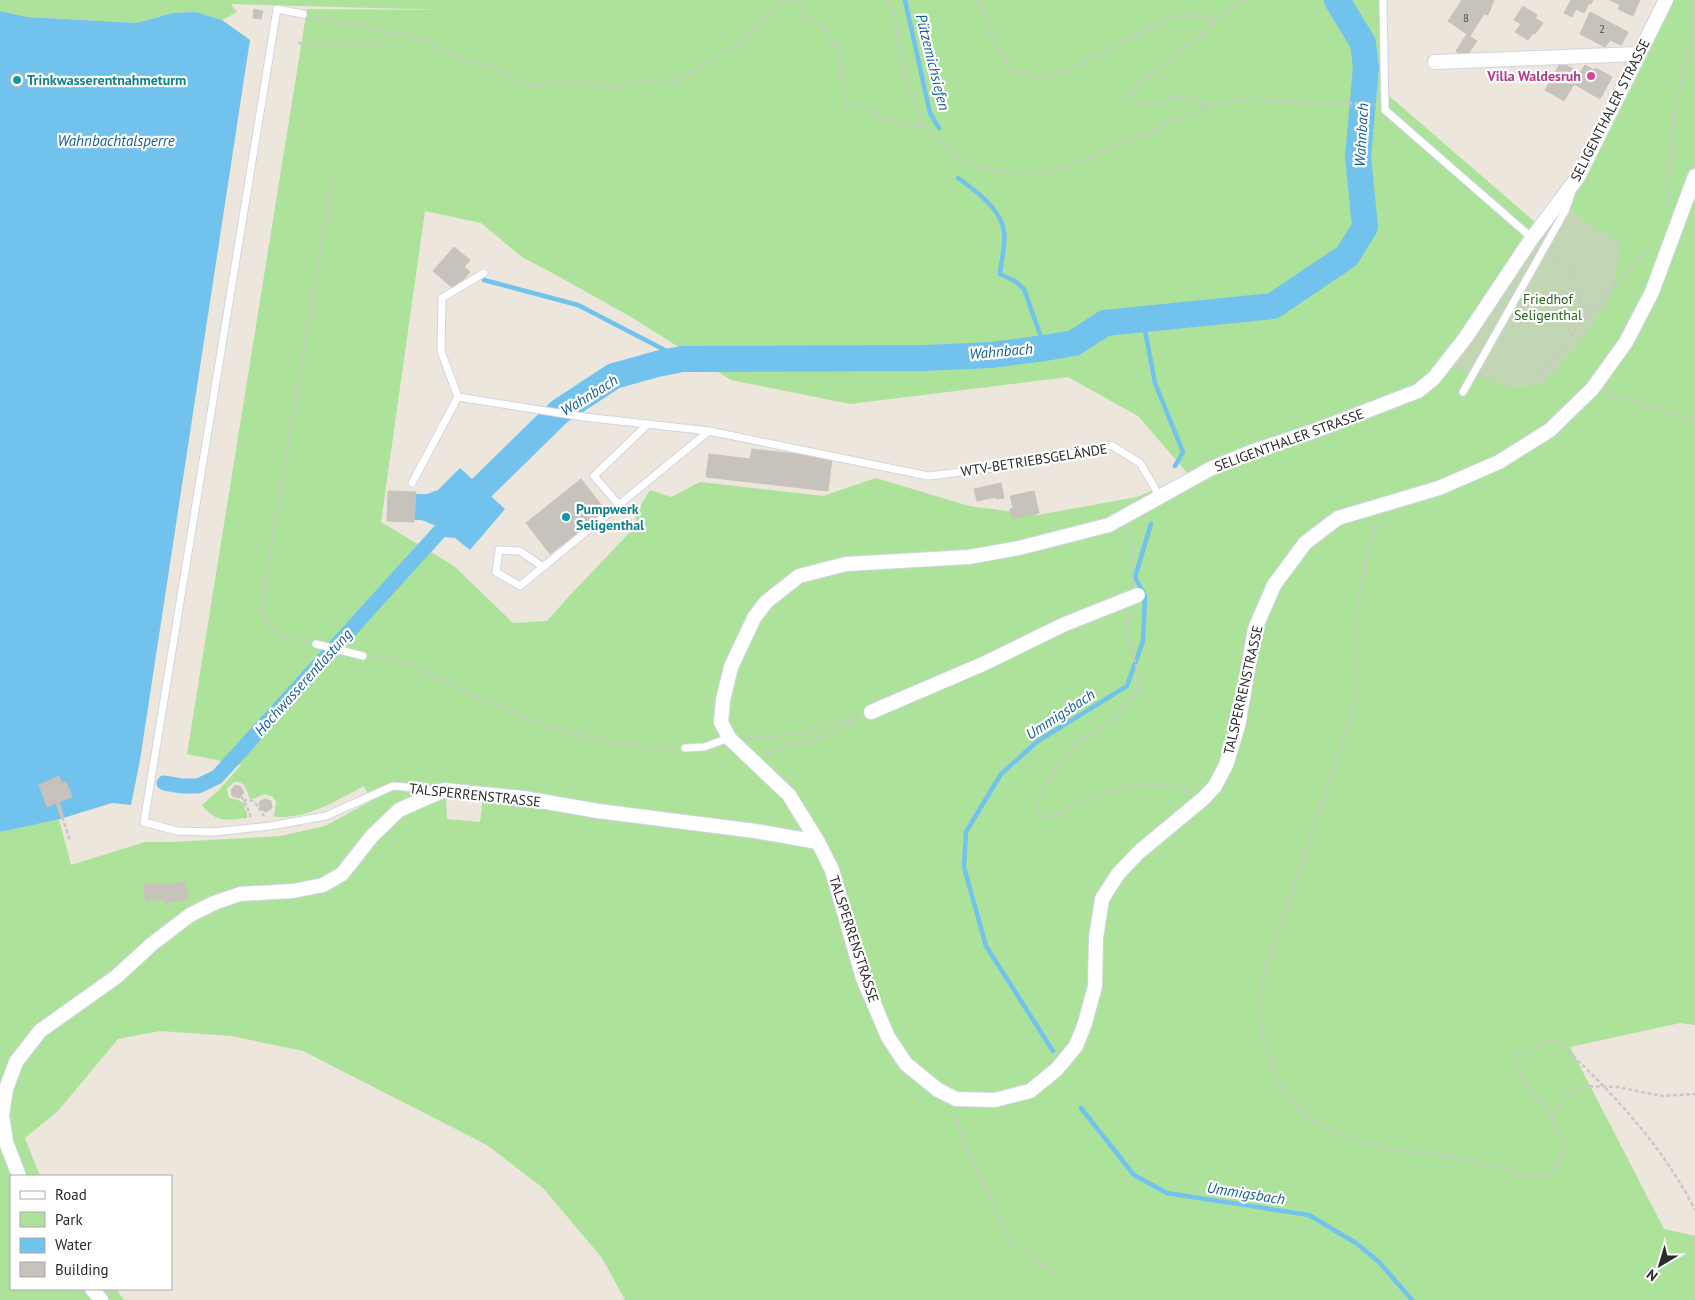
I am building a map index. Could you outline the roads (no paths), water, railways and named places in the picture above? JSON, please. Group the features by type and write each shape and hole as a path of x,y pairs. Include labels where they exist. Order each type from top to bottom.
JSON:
{"street":[{"name":"SELIGENTHALER STRASSE","path":"818,842 789,795 729,738 721,722 723,700 731,667 744,636 766,602 799,576 846,564 969,557 1019,548 1109,526 1210,470 1251,452 1350,418 1418,391 1434,378 1466,337 1532,238 1578,177 1666,0"},
{"path":"1435,62 1638,54"},
{"name":"TALSPERRENSTRASSE","path":"444,790 523,798 598,811 755,831 818,842 832,870 863,978 888,1037 906,1064 938,1090 956,1099 995,1100 1030,1091 1056,1070 1076,1046 1085,1023 1095,986 1096,938 1102,899 1118,874 1139,852 1204,798 1215,786 1226,765 1238,726 1255,629 1274,585 1305,542 1338,518 1439,488 1499,462 1550,430 1592,388 1626,342 1652,292 1695,176"},
{"path":"871,712 983,664 1135,590"},
{"path":"19,1175 6,1142 2,1115 6,1089 16,1062 40,1031 116,977 152,944 190,915 214,903 240,894 293,891 323,885 342,874 372,836 399,810 444,790"},
{"path":"93,1290 101,1300"}],"lane":[{"path":"1383,0 1385,110 1532,238"},
{"name":"TALSPERRENSTRASSE","path":"303,14 277,9 144,822 178,831 214,832 268,826 326,816 392,786 444,790"},
{"path":"1463,392 1564,211 1578,177"},
{"path":"412,483 458,397 441,351 442,298 484,273"},
{"name":"WTV-BETRIEBSGELÄNDE","path":"458,397 584,417 709,431 928,476 1020,465 1111,445 1140,464 1160,497"},
{"path":"619,505 594,476 648,424"},
{"path":"543,566 520,551 499,550 496,572 520,586 709,431"},
{"path":"316,644 363,656"},
{"path":"685,748 704,747 729,738"}],"water":[{"name":"Wahnbachtalsperre","path":"0,11 28,17 137,23 172,13 196,12 222,20 250,40 140,760 131,805 112,803 60,819 0,832"},
{"path":"460,468 505,509 470,550 455,538 444,537 432,551 422,543 436,526 415,517 416,498 438,490"}],"waterway":[{"name":"Pützemichsiefen","path":"905,0 930,113 939,128"},
{"name":"Wahnbach","path":"415,507 461,508 559,412 614,376 657,364 682,359 924,358 991,355 1074,343 1105,323 1273,306 1347,256 1365,227 1358,157 1366,67 1363,43 1337,0"},
{"name":"Pützemichsiefen","path":"958,178 972,188 998,215 1004,231 1000,274 1015,281 1024,289 1045,348"},
{"path":"484,280 578,305 682,359"},
{"name":"Ummigsbach","path":"1143,320 1155,383 1183,452 1175,466"},
{"name":"Ummigsbach","path":"1053,1051 986,946 964,867 966,832 1001,774 1038,741 1127,686 1143,641 1145,596 1135,577 1151,524"},
{"name":"Hochwasserentlastung","path":"164,783 198,786 217,777 440,531"},
{"name":"Ummigsbach","path":"1081,1108 1134,1175 1167,1193 1309,1215 1356,1243 1379,1262 1412,1300"}],"place":[{"name":"Villa Waldesruh","path":"1591,76"},
{"name":"Trinkwasserentnahmeturm","path":"17,80"},
{"name":"Pumpwerk Seligenthal","path":"566,517"}],"park label":[{"name":"Friedhof Seligenthal","path":"1548,308"}]}
